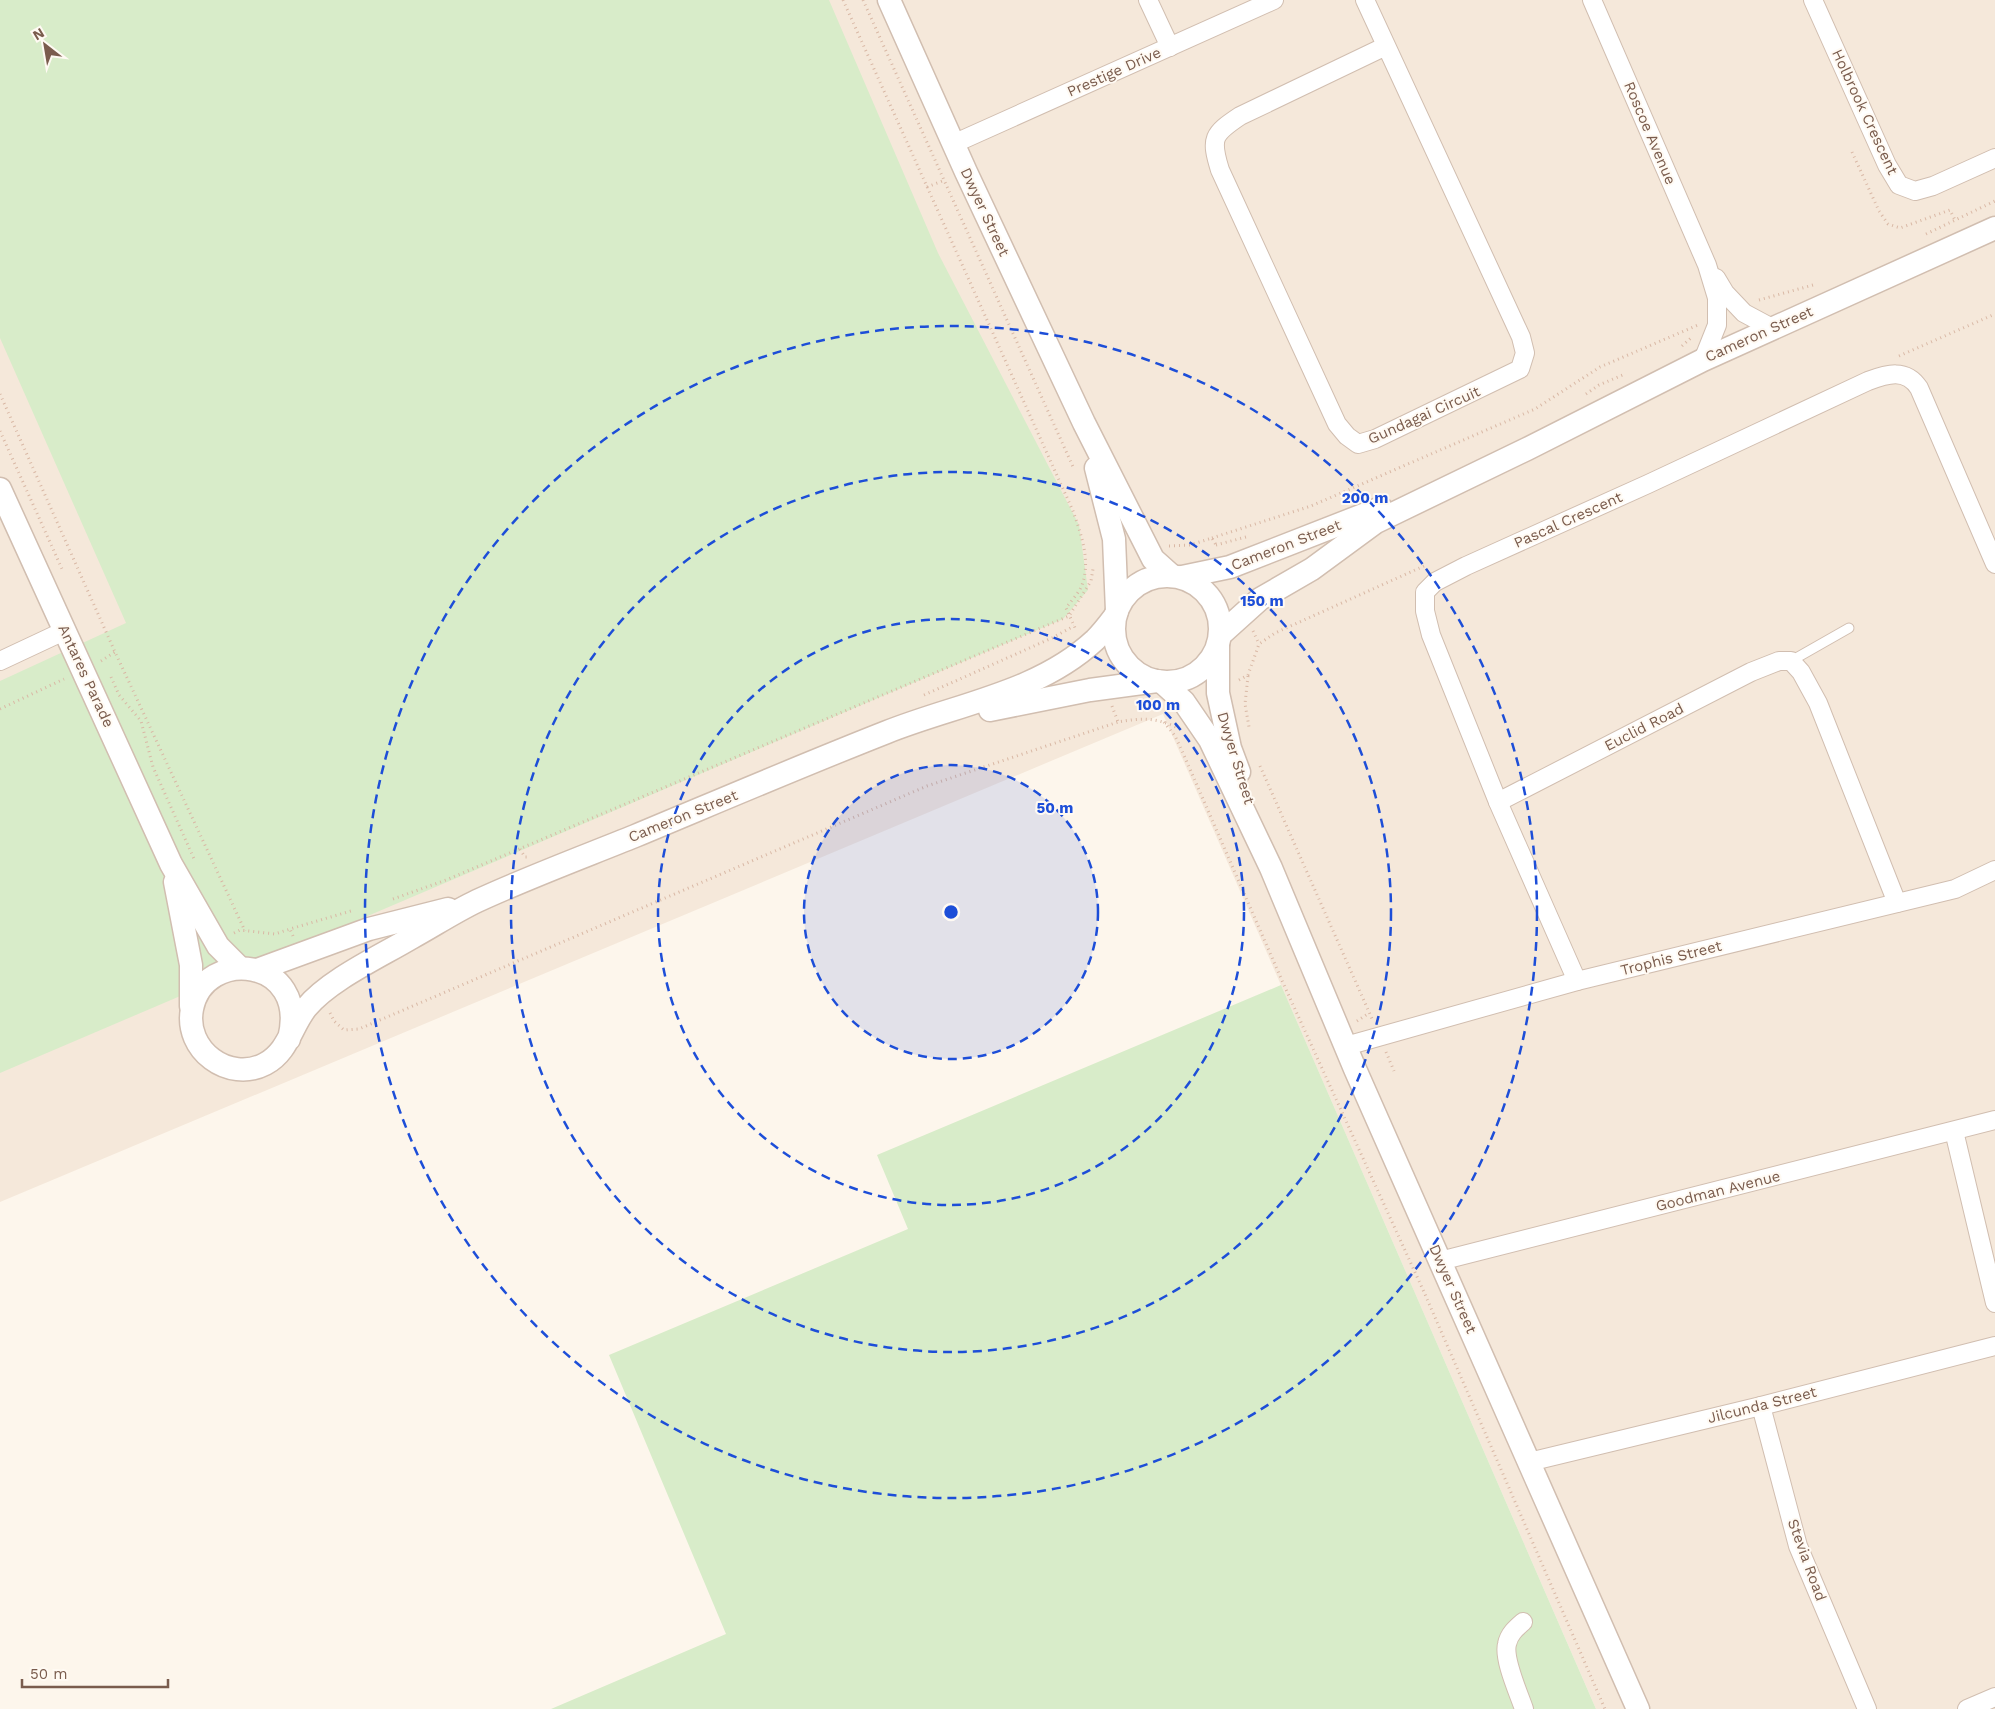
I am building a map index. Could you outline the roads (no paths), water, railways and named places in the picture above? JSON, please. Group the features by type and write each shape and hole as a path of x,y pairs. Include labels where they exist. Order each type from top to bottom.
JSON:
{"street":[{"name":"Dwyer Street","path":"889,0 953,144 1084,423 1153,559 1177,576"},
{"path":"1148,0 1170,48"},
{"name":"Prestige Drive","path":"953,144 1274,0"},
{"name":"Gundagai Circuit","path":"1366,0 1521,337 1524,353 1520,369 1375,439 1358,444 1347,436 1337,424 1220,170 1215,154 1215,142 1220,129 1240,116 1386,46"},
{"name":"Roscoe Avenue","path":"1592,0 1707,265"},
{"name":"Holbrook Crescent","path":"1813,0 1887,165 1899,185 1915,191 1933,186 1995,158"},
{"name":"Cameron Street","path":"1219,640 1260,599 1312,569 1376,522 1527,449 1703,360 1995,228"},
{"path":"1707,265 1725,293 1744,313 1772,328"},
{"path":"1703,360 1717,325 1717,298 1707,265"},
{"name":"Pascal Crescent","path":"1577,981 1498,802 1430,635 1425,611 1425,592 1435,582 1466,566 1886,374 1909,376 1919,388 1995,564"},
{"name":"Dwyer Street","path":"1084,423 1114,539 1116,614"},
{"name":"Cameron Street","path":"1177,576 1238,564 1527,449"},
{"name":"Antares Parade","path":"0,489 64,631 96,662 171,864 218,946 249,969"},
{"path":"1158,576 1177,576 1196,584 1207,593 1216,606 1220,620 1219,640 1210,661 1196,673 1180,680 1160,682 1138,673 1122,658 1116,645 1114,630 1116,614 1123,599 1132,588 1145,580 1158,576"},
{"name":"Cameron Street","path":"288,1039 306,1009 334,984 476,902 891,730 1014,688 1052,671 1095,640 1116,614"},
{"path":"0,661 64,631"},
{"name":"Dwyer Street","path":"1219,640 1218,693 1230,748 1271,868"},
{"name":"Euclid Road","path":"1498,802 1758,669 1779,661 1792,661"},
{"path":"1792,661 1801,672 1818,703 1896,903"},
{"name":"Dwyer Street","path":"1160,682 1184,702 1210,740 1271,868 1346,1046 1638,1709"},
{"name":"Cameron Street","path":"891,730 1082,691 1160,682"},
{"name":"Antares Parade","path":"171,864 190,965 191,1018"},
{"name":"Trophis Street","path":"1346,1046 1380,1038 1577,981 1954,889 1995,870"},
{"name":"Cameron Street","path":"249,969 369,929 476,902"},
{"path":"249,969 272,978 284,990 291,1006 293,1023 288,1039 279,1054 265,1064 250,1069 234,1069 218,1064 205,1054 196,1041 191,1018 198,993 209,980 224,971 249,969"},
{"name":"Goodman Avenue","path":"1440,1261 1995,1120"},
{"path":"1954,1131 1995,1303"},
{"name":"Jilcunda Street","path":"1529,1462 1761,1406 1995,1346"},
{"name":"Stevia Road","path":"1761,1406 1798,1546 1868,1709"},
{"path":"1523,1622 1511,1633 1506,1646 1509,1662 1524,1709"},
{"path":"1967,1709 1995,1697"}],"lane":[{"name":"Euclid Road","path":"1792,661 1849,628"}]}
